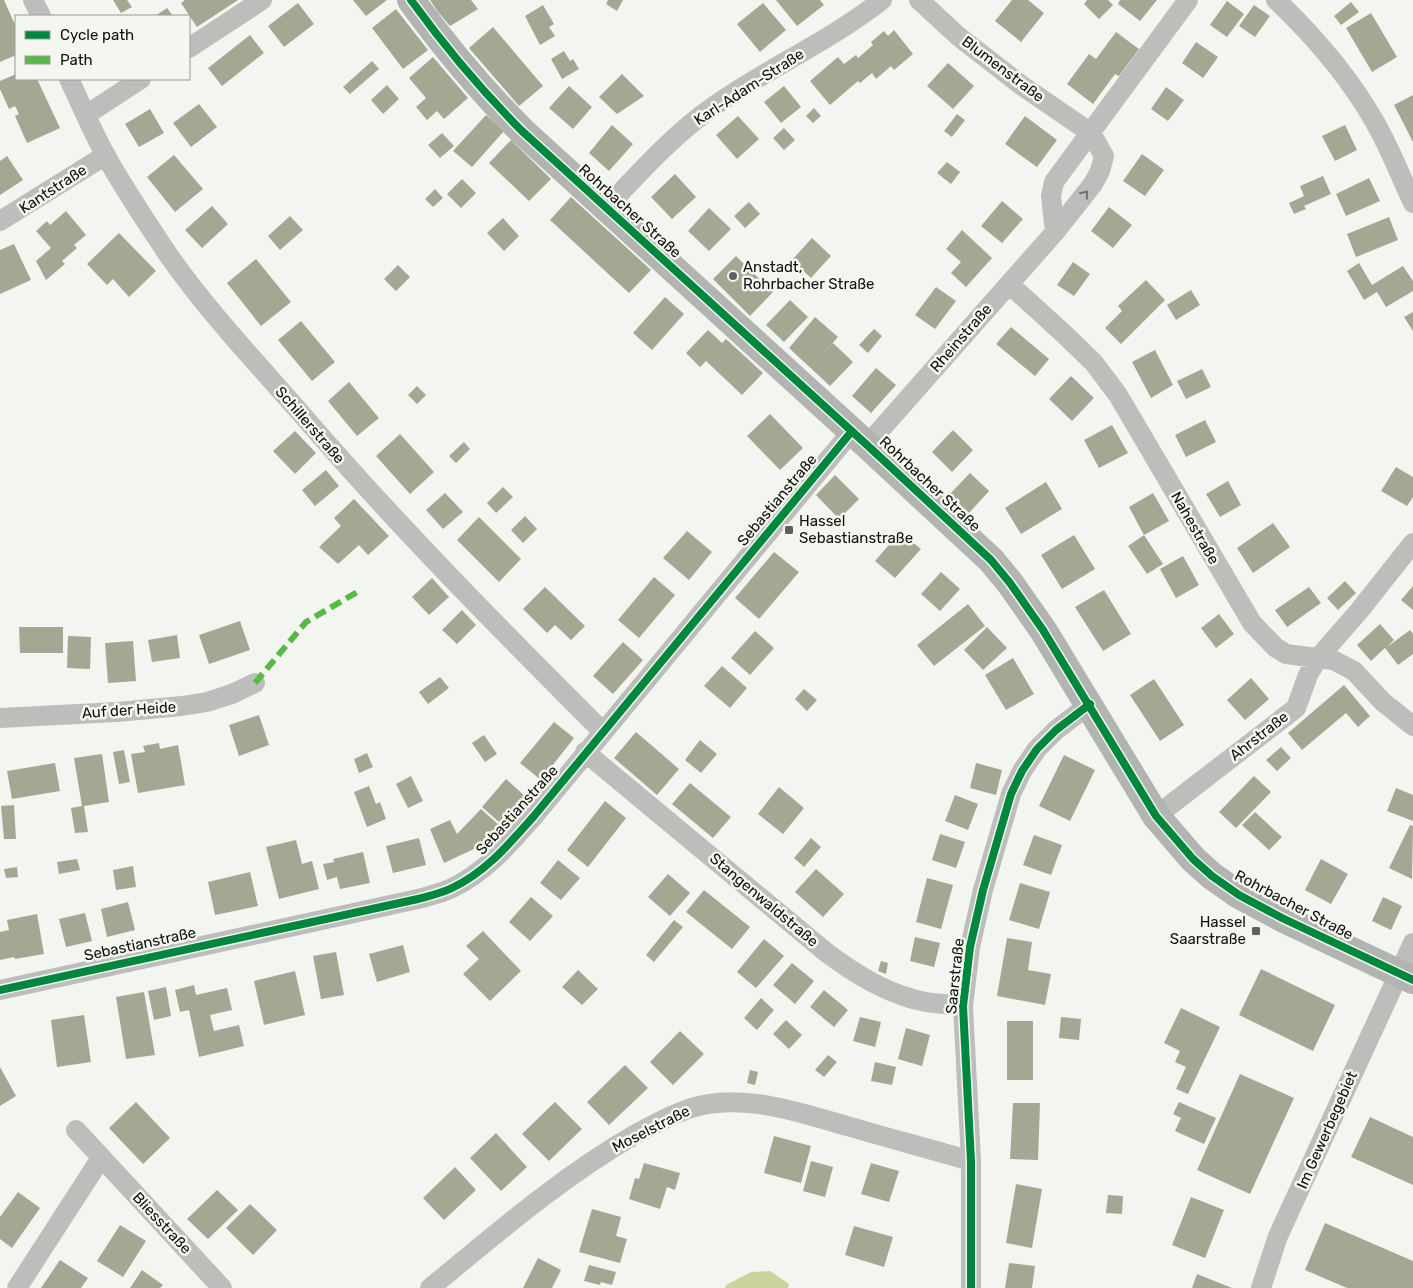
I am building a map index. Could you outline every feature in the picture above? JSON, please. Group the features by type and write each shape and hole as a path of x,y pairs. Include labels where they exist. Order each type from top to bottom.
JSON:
{"street":[{"path":"33,0 40,15"},
{"path":"190,47 262,0"},
{"name":"Rohrbacher Straße","path":"410,0 440,40 494,104 991,560 1010,583 1043,630 1090,704 1156,816 1193,859 1212,876 1239,895 1405,977"},
{"name":"Karl-Adam-Straße","path":"606,208 658,153 714,106 840,29 882,0"},
{"name":"Blumenstraße","path":"919,0 958,36 1021,85 1091,133"},
{"path":"1055,232 1051,196 1054,182 1188,0"},
{"path":"1276,0 1327,53 1351,86 1376,124 1413,203"},
{"name":"Schillerstraße","path":"69,80 106,155 132,200 168,255 247,352 323,440 413,539 603,732"},
{"path":"86,115 139,80"},
{"name":"Rheinstraße","path":"860,438 1009,284 1055,232 1093,184 1100,172 1104,156 1091,133"},
{"name":"Kantstraße","path":"0,221 106,155"},
{"name":"Nahestraße","path":"1009,284 1094,363 1118,395 1252,623 1275,647 1286,654 1333,660 1354,672 1383,702 1413,726"},
{"name":"Sebastianstraße","path":"0,990 418,899 450,889 476,875 503,850 534,816 585,752 860,438"},
{"name":"Ahrstraße","path":"1156,816 1296,708 1308,675 1318,658 1359,611 1413,543"},
{"name":"Auf der Heide","path":"0,718 118,712 182,706 206,702 232,694 255,683"},
{"name":"Saarstraße","path":"971,1288 971,1161 963,1006 972,938 983,890 1012,794 1022,771 1036,749 1056,730 1090,704"},
{"name":"Stangenwaldstraße","path":"585,752 828,953 855,973 884,989 914,1000 963,1006"},
{"name":"Im Gewerbegebiet","path":"1261,1288 1278,1236 1405,977 1413,943"},
{"name":"Moselstraße","path":"430,1288 567,1178 614,1147 661,1120 692,1107 717,1103 752,1103 788,1109 971,1161"},
{"name":"Bliesstraße","path":"76,1130 222,1288"},
{"path":"17,1288 101,1158"}],"green space":[{"path":"770,1271 789,1284 788,1288 725,1288 726,1285 751,1272"}],"building":[{"path":"0,0 4,0 15,25 15,55 0,62"},
{"path":"113,0 127,0 132,7 121,13"},
{"path":"185,0 238,0 197,27 181,3"},
{"path":"353,0 387,0 366,16"},
{"path":"430,0 471,0 478,9 450,26"},
{"path":"608,0 623,0 617,11 606,4"},
{"path":"776,0 820,0 824,5 797,26"},
{"path":"1012,0 1028,0 1044,13 1021,42 995,21"},
{"path":"1087,0 1108,0 1113,5 1099,19 1084,4"},
{"path":"1120,0 1157,0 1140,21 1118,4"},
{"path":"1227,1 1244,14 1227,37 1210,25"},
{"path":"1351,2 1359,12 1341,25 1334,16"},
{"path":"298,3 314,24 284,47 268,26"},
{"path":"763,3 786,30 760,52 737,24"},
{"path":"543,5 554,24 549,27 555,36 540,45 525,16"},
{"path":"1254,5 1270,16 1255,37 1239,26"},
{"path":"167,8 172,15 156,15"},
{"path":"396,9 428,50 403,69 372,28"},
{"path":"1371,13 1397,57 1372,72 1346,28"},
{"path":"493,27 543,86 519,106 469,48"},
{"path":"894,30 913,54 894,70 891,66 876,79 872,73 860,83 858,81 830,105 810,81 838,57 844,64 856,55 858,58 873,45 871,42 884,31 888,36"},
{"path":"1116,32 1139,49 1119,76 1115,74 1093,104 1067,84 1089,54 1096,59"},
{"path":"250,35 264,53 222,86 208,68"},
{"path":"1196,42 1218,57 1203,78 1182,63"},
{"path":"564,51 570,61 573,59 579,69 562,79 551,59"},
{"path":"433,57 468,98 444,119 437,111 427,120 416,107 426,98 409,78"},
{"path":"372,61 379,69 350,94 343,87"},
{"path":"948,63 974,86 953,109 927,86"},
{"path":"15,74 15,80 37,80 60,128 27,143 15,116 19,114 15,106 9,109 0,89 0,81"},
{"path":"622,74 644,96 617,114 599,97"},
{"path":"387,85 399,99 383,114 371,100"},
{"path":"569,86 592,107 573,129 549,108"},
{"path":"784,86 801,107 781,123 764,102"},
{"path":"1166,87 1184,100 1168,121 1151,109"},
{"path":"1413,95 1413,142 1394,105"},
{"path":"199,104 217,127 191,147 173,123"},
{"path":"814,108 821,116 813,123 806,116"},
{"path":"150,109 164,133 139,147 125,124"},
{"path":"957,114 965,120 952,137 944,131"},
{"path":"486,115 504,131 472,167 453,151"},
{"path":"738,116 759,139 737,159 716,135"},
{"path":"1025,116 1057,140 1037,167 1005,144"},
{"path":"612,125 633,144 609,171 589,153"},
{"path":"1345,125 1357,150 1335,161 1322,136"},
{"path":"784,128 795,140 784,150 773,138"},
{"path":"442,133 454,146 440,158 428,145"},
{"path":"511,140 551,179 529,201 489,163"},
{"path":"1142,154 1164,170 1145,196 1123,181"},
{"path":"174,155 203,189 175,212 147,177"},
{"path":"7,156 23,180 0,195 0,161"},
{"path":"947,162 960,172 951,184 937,173"},
{"path":"675,174 696,197 672,219 651,197"},
{"path":"1323,176 1331,194 1304,206 1306,209 1294,214 1289,203 1304,196 1300,186"},
{"path":"1369,178 1380,201 1346,216 1336,194"},
{"path":"462,179 476,193 461,208 447,194"},
{"path":"435,189 443,198 433,207 425,199"},
{"path":"571,197 651,270 629,293 550,220"},
{"path":"1002,201 1023,219 1002,243 981,226"},
{"path":"749,202 760,214 745,228 734,216"},
{"path":"212,206 228,224 202,248 185,230"},
{"path":"1109,207 1132,225 1113,248 1091,231"},
{"path":"709,208 731,229 709,251 688,231"},
{"path":"66,211 86,235 74,245 77,248 62,261 65,264 46,280 36,261 51,248 36,231 47,221 50,225"},
{"path":"290,216 303,230 280,250 268,236"},
{"path":"1389,217 1398,240 1356,257 1347,234"},
{"path":"503,218 519,236 504,251 487,233"},
{"path":"962,230 992,258 966,287 951,273 961,262 946,249"},
{"path":"119,233 156,271 129,297 113,279 107,285 87,264"},
{"path":"812,238 831,256 811,278 792,260"},
{"path":"14,244 31,280 0,294 0,250"},
{"path":"736,256 773,292 750,316 713,279"},
{"path":"256,259 291,302 261,326 227,283"},
{"path":"1073,262 1090,274 1074,296 1057,285"},
{"path":"1359,263 1372,285 1403,266 1413,281 1413,291 1386,307 1377,292 1364,300 1347,271"},
{"path":"398,265 410,277 396,291 384,279"},
{"path":"1146,280 1165,300 1121,344 1105,328 1122,311 1118,306"},
{"path":"936,287 956,301 935,329 915,315"},
{"path":"1191,290 1200,305 1176,320 1167,305"},
{"path":"665,297 684,314 652,350 633,333"},
{"path":"790,300 808,317 784,342 766,325"},
{"path":"1413,312 1413,331 1404,317"},
{"path":"815,317 838,337 823,354 833,343 853,362 830,386 789,348"},
{"path":"301,321 335,362 312,381 278,340"},
{"path":"1011,327 1049,359 1035,376 996,344"},
{"path":"874,329 882,336 868,353 859,345"},
{"path":"708,330 722,343 726,339 763,373 742,395 706,361 700,367 686,353"},
{"path":"1155,350 1173,385 1151,398 1132,362"},
{"path":"876,368 896,385 871,413 852,396"},
{"path":"1202,369 1211,387 1186,399 1177,381"},
{"path":"1071,376 1094,398 1072,421 1049,399"},
{"path":"349,382 379,418 357,436 328,401"},
{"path":"417,386 426,395 417,404 408,395"},
{"path":"770,414 803,448 780,470 747,436"},
{"path":"1205,420 1216,442 1186,457 1175,435"},
{"path":"1112,425 1128,453 1099,468 1084,440"},
{"path":"953,430 973,450 952,472 932,452"},
{"path":"295,431 316,453 295,474 273,451"},
{"path":"400,434 434,472 410,494 376,456"},
{"path":"464,442 470,449 456,463 449,456"},
{"path":"1396,467 1413,477 1413,497 1407,506 1381,491"},
{"path":"326,470 339,486 315,506 302,490"},
{"path":"970,473 989,491 969,513 949,495"},
{"path":"835,475 859,499 839,519 816,495"},
{"path":"1228,481 1241,505 1220,517 1206,494"},
{"path":"1046,482 1062,509 1021,534 1005,508"},
{"path":"503,487 513,497 496,513 487,503"},
{"path":"445,493 463,512 443,529 426,510"},
{"path":"1153,493 1169,521 1144,535 1129,507"},
{"path":"354,499 389,536 368,555 359,545 338,564 319,547 341,526 334,518"},
{"path":"525,516 537,529 523,543 511,530"},
{"path":"479,517 521,559 499,582 457,540"},
{"path":"1273,523 1290,547 1253,573 1237,548"},
{"path":"687,531 712,552 689,580 663,558"},
{"path":"900,532 921,549 895,578 875,561"},
{"path":"1074,535 1095,569 1062,589 1041,555"},
{"path":"1144,535 1163,564 1147,574 1128,546"},
{"path":"774,552 799,572 759,619 735,598"},
{"path":"1183,556 1199,585 1176,598 1160,569"},
{"path":"941,572 960,589 940,611 921,594"},
{"path":"654,577 675,595 639,638 618,620"},
{"path":"432,578 449,597 429,615 412,597"},
{"path":"1345,581 1356,593 1338,610 1327,598"},
{"path":"1413,586 1413,610 1401,600"},
{"path":"545,587 585,626 571,640 555,625 547,633 523,609"},
{"path":"1309,587 1321,603 1287,627 1275,610"},
{"path":"1104,590 1131,634 1103,651 1075,607"},
{"path":"968,604 985,626 934,666 917,645"},
{"path":"462,610 476,625 457,644 442,630"},
{"path":"1219,614 1234,634 1216,648 1201,628"},
{"path":"240,621 250,650 209,664 199,635"},
{"path":"1380,624 1394,640 1387,647 1410,630 1413,634 1413,654 1398,665 1385,648 1371,661 1357,645"},
{"path":"19,627 63,627 63,653 20,653"},
{"path":"987,627 1007,648 983,670 964,650"},
{"path":"755,631 774,648 750,675 731,658"},
{"path":"177,635 180,658 152,662 148,640"},
{"path":"68,636 91,637 90,669 67,668"},
{"path":"133,641 136,681 108,683 105,643"},
{"path":"623,642 643,660 613,694 593,676"},
{"path":"1013,658 1034,694 1006,710 985,675"},
{"path":"722,666 747,688 730,708 704,686"},
{"path":"440,677 449,688 428,704 419,692"},
{"path":"1251,678 1269,699 1245,720 1227,700"},
{"path":"1154,679 1184,725 1160,741 1130,695"},
{"path":"1344,685 1370,716 1358,727 1346,713 1302,750 1288,733"},
{"path":"804,689 817,700 807,711 795,699"},
{"path":"259,715 269,745 239,756 229,725"},
{"path":"554,722 574,738 541,780 520,763"},
{"path":"636,732 679,769 657,795 614,758"},
{"path":"484,735 497,754 485,762 472,743"},
{"path":"700,740 717,754 701,773 685,760"},
{"path":"159,743 160,749 178,745 185,785 138,793 131,754 145,752 143,746"},
{"path":"1281,747 1291,758 1277,771 1266,760"},
{"path":"124,750 130,782 119,784 113,752"},
{"path":"367,753 373,767 359,773 354,759"},
{"path":"102,754 109,802 84,806 88,832 75,833 71,808 82,806 74,758"},
{"path":"1064,755 1095,770 1070,821 1039,806"},
{"path":"55,763 60,791 12,799 7,771"},
{"path":"976,763 1002,770 996,795 970,788"},
{"path":"411,776 423,801 408,808 396,784"},
{"path":"1254,776 1271,792 1236,828 1219,812"},
{"path":"506,779 527,798 512,815 508,812 499,822 482,807"},
{"path":"690,783 731,817 713,838 672,804"},
{"path":"369,786 376,804 380,802 386,819 367,827 354,792"},
{"path":"779,787 804,808 783,834 758,814"},
{"path":"1396,788 1413,795 1413,821 1387,811"},
{"path":"955,795 978,804 968,830 945,821"},
{"path":"605,801 626,818 588,867 567,850"},
{"path":"14,805 16,839 4,839 1,806"},
{"path":"481,809 500,826 480,849 478,847 444,863 430,829 450,820 457,834"},
{"path":"1255,812 1282,837 1269,850 1242,825"},
{"path":"1410,825 1413,826 1412,879 1389,868"},
{"path":"940,834 965,842 956,868 932,860"},
{"path":"1034,835 1062,845 1051,875 1023,865"},
{"path":"419,838 426,865 393,873 386,846"},
{"path":"811,838 821,847 804,867 794,858"},
{"path":"296,840 302,864 312,861 319,889 279,899 266,847"},
{"path":"363,852 370,883 340,889 337,877 327,880 323,864 334,862 333,859"},
{"path":"77,859 80,870 59,874 57,862"},
{"path":"1321,859 1348,874 1331,904 1305,890"},
{"path":"558,860 580,878 561,900 540,883"},
{"path":"133,866 136,887 116,890 113,870"},
{"path":"17,867 18,877 6,878 4,869"},
{"path":"816,869 844,894 823,917 795,892"},
{"path":"250,872 258,906 215,915 208,882"},
{"path":"668,874 690,893 670,916 648,897"},
{"path":"927,878 953,885 941,929 916,922"},
{"path":"1020,883 1050,892 1039,929 1009,920"},
{"path":"704,890 750,927 732,949 686,912"},
{"path":"531,897 553,916 530,941 509,922"},
{"path":"1383,897 1402,906 1391,930 1372,921"},
{"path":"128,902 135,930 107,937 101,909"},
{"path":"85,913 92,941 66,947 59,919"},
{"path":"37,914 44,954 0,960 0,932 9,930 7,920"},
{"path":"674,920 683,927 654,962 646,955"},
{"path":"483,931 521,971 490,1001 463,974 479,959 466,946"},
{"path":"915,937 940,943 934,967 910,961"},
{"path":"1007,938 1032,942 1028,970 1051,974 1045,1005 997,996"},
{"path":"764,939 784,956 756,988 737,972"},
{"path":"403,945 410,972 377,982 369,954"},
{"path":"336,952 344,995 321,999 313,956"},
{"path":"881,961 888,963 886,974 878,971"},
{"path":"792,963 814,981 795,1004 773,985"},
{"path":"1261,969 1335,1005 1313,1051 1239,1015"},
{"path":"578,970 598,989 582,1005 562,987"},
{"path":"295,971 305,1015 264,1025 254,981"},
{"path":"194,985 196,995 227,988 232,1010 210,1015 214,1031 239,1025 244,1046 199,1057 189,1010 180,1012 175,990"},
{"path":"166,987 171,1016 154,1020 148,991"},
{"path":"824,990 848,1010 834,1027 810,1007"},
{"path":"144,992 155,1055 126,1059 116,997"},
{"path":"761,998 774,1010 757,1030 744,1018"},
{"path":"1181,1008 1220,1027 1188,1094 1176,1089 1186,1067 1175,1062 1180,1051 1164,1043"},
{"path":"84,1015 91,1062 57,1067 51,1020"},
{"path":"860,1017 881,1022 875,1047 853,1041"},
{"path":"1061,1017 1081,1019 1079,1040 1059,1038"},
{"path":"786,1020 802,1035 789,1049 773,1034"},
{"path":"1007,1021 1033,1021 1033,1080 1007,1080"},
{"path":"906,1028 930,1035 922,1066 898,1059"},
{"path":"680,1031 704,1054 673,1085 650,1062"},
{"path":"828,1055 837,1062 824,1077 815,1070"},
{"path":"875,1062 896,1067 892,1085 871,1081"},
{"path":"625,1065 648,1088 609,1125 587,1102"},
{"path":"0,1067 16,1096 0,1106"},
{"path":"750,1070 758,1072 755,1085 747,1083"},
{"path":"1240,1074 1294,1098 1250,1194 1197,1170"},
{"path":"136,1102 170,1138 143,1164 109,1128"},
{"path":"555,1102 582,1129 549,1161 522,1134"},
{"path":"1179,1102 1216,1118 1204,1144 1175,1131 1181,1118 1173,1114"},
{"path":"1013,1103 1040,1103 1038,1160 1010,1159"},
{"path":"1370,1117 1413,1137 1413,1185 1351,1157"},
{"path":"496,1133 527,1167 501,1191 470,1158"},
{"path":"774,1136 811,1146 801,1183 764,1173"},
{"path":"811,1161 833,1167 825,1197 803,1191"},
{"path":"644,1163 680,1173 675,1190 667,1187 660,1209 629,1199 635,1178 639,1179"},
{"path":"871,1163 899,1171 889,1202 861,1194"},
{"path":"455,1167 476,1190 444,1220 423,1198"},
{"path":"1016,1184 1042,1189 1032,1248 1006,1243"},
{"path":"217,1190 238,1210 208,1239 187,1219"},
{"path":"18,1192 40,1208 12,1248 0,1239 0,1217"},
{"path":"1108,1195 1123,1196 1122,1214 1106,1213"},
{"path":"1191,1197 1224,1210 1205,1258 1172,1245"},
{"path":"250,1204 277,1230 253,1255 226,1228"},
{"path":"592,1209 621,1217 616,1236 627,1239 620,1263 579,1252"},
{"path":"1325,1223 1413,1261 1413,1288 1347,1288 1305,1270"},
{"path":"120,1225 146,1241 123,1277 97,1261"},
{"path":"854,1226 893,1237 884,1267 845,1255"},
{"path":"538,1258 561,1270 552,1288 523,1288"},
{"path":"60,1260 88,1278 81,1288 41,1288"},
{"path":"1009,1263 1035,1266 1032,1288 1005,1288"},
{"path":"589,1265 616,1272 612,1285 601,1282 600,1285 584,1281"},
{"path":"142,1270 163,1285 160,1288 130,1288"},
{"path":"1197,1274 1232,1288 1192,1288"}],"marked path":[{"path":"255,683 306,622 359,591"}],"cycle path":[{"path":"411,0 464,68 522,131 991,560 1010,583 1043,630 1156,816 1193,859 1212,876 1239,895 1282,918 1413,980"},
{"path":"0,990 418,899 452,888 476,874 534,816 852,431"},
{"path":"971,1288 971,1161 963,1006 970,947 983,890 1011,794 1022,771 1037,749 1056,730 1090,704"}],"place":[{"name":"Anstadt, Rohrbacher Straße","path":"733,276"},
{"name":"Hassel Sebastianstraße","path":"789,530"},
{"name":"Hassel Saarstraße","path":"1256,931"}]}
